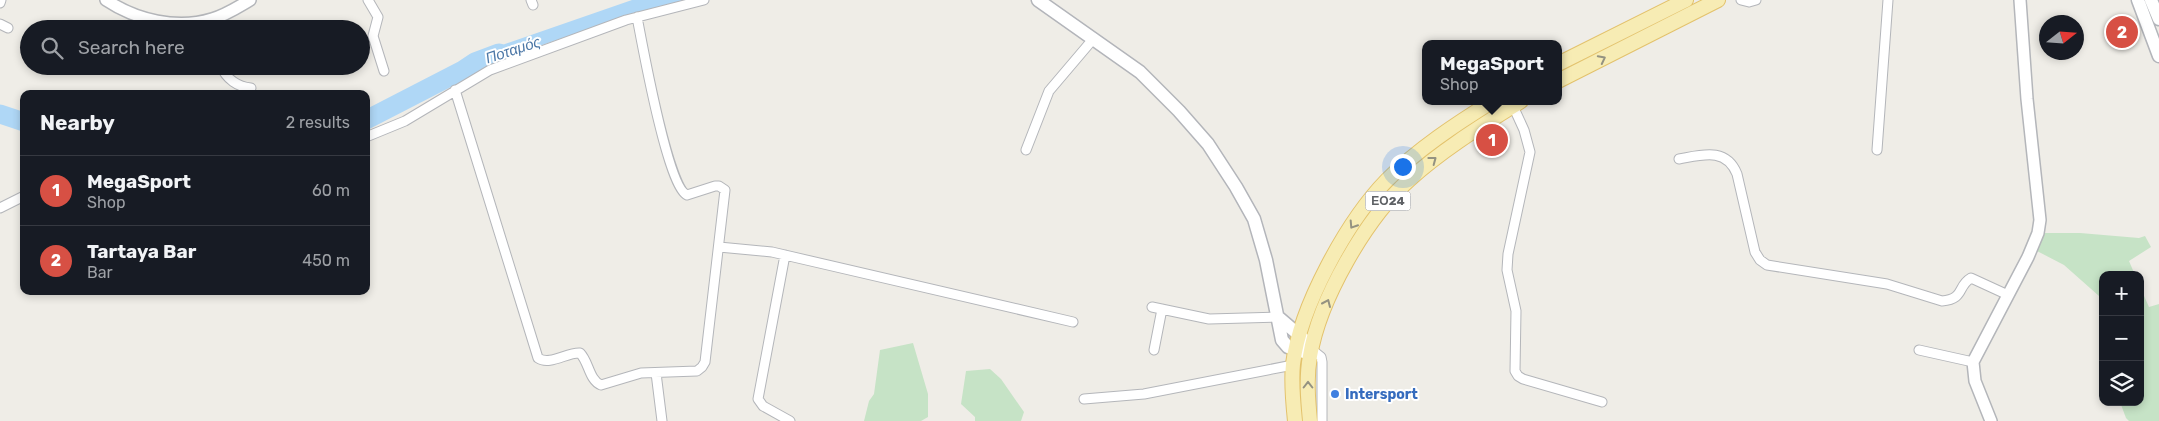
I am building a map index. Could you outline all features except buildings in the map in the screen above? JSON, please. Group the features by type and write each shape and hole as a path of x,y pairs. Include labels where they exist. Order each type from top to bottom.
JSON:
{"main road":[{"path":"1038,0 1140,72 1194,127 1247,204 1266,260 1278,317 1298,343 1311,352"},
{"path":"1562,62 1686,0"},
{"path":"1562,79 1718,0"},
{"path":"2138,0 2159,56"},
{"path":"2152,0 2159,19"},
{"name":"ΕΟ24","path":"1295,421 1293,365 1298,343 1312,302 1332,259 1357,218 1376,193 1411,158 1487,105"},
{"name":"ΕΟ24","path":"1316,421 1308,387 1311,352 1321,318 1345,266 1368,227 1387,202 1420,170 1476,130 1515,105"}],"street":[{"path":"106,0 121,4 151,20"},
{"path":"206,20 219,17 250,0"},
{"path":"368,0 378,17 373,36 384,71"},
{"path":"370,135 405,121 490,70 637,17 704,0"},
{"path":"1741,0 1749,2 1756,0"},
{"path":"1877,150 1888,0"},
{"path":"1990,421 1975,381 1973,362 2028,257 2038,233 2040,220 2027,99 2020,0"},
{"path":"455,90 538,358 547,361 574,353 580,354 584,358 594,380 601,385 628,375 697,371 704,365 726,190 715,186 687,195 680,190 666,154 637,17"},
{"path":"1026,150 1049,91 1094,38"},
{"path":"227,75 230,80 238,85 251,88"},
{"path":"1517,105 1530,152 1508,254 1507,270 1516,311 1515,371 1523,379 1602,402"},
{"path":"1679,159 1714,154 1726,158 1737,174 1756,252 1760,260 1767,265 1887,284 1942,301 1949,300 1960,294 1965,282 1970,278 2008,295"},
{"path":"0,208 20,198"},
{"path":"719,247 772,252 1072,322"},
{"path":"785,255 758,399 763,406 790,421"},
{"path":"1152,307 1209,319 1278,317"},
{"path":"1154,350 1162,309"},
{"path":"1919,350 1973,362"},
{"path":"1084,399 1144,394 1293,365"},
{"path":"656,373 662,421"}],"green space":[{"path":"2038,233 2080,233 2139,238 2145,236 2151,247 2129,261 2133,271 2099,271 2099,296 2064,265 2037,251"},
{"path":"2144,296 2149,307 2159,304 2159,421 2129,421 2122,406 2144,406"},
{"path":"913,343 928,394 928,417 921,421 864,421 869,401 874,394 880,350"},
{"path":"990,369 1001,379 1024,412 1021,421 975,421 975,417 961,404 966,371"}],"water":[{"path":"632,0 689,0 638,12 487,64 475,62 476,54"}],"waterway":[{"name":"Ποταμός","path":"370,118 475,62 499,53"},
{"name":"Ποταμός","path":"0,114 20,121"}],"place":[{"name":"Tartaya Bar","path":"2122,32"},
{"name":"MegaSport","path":"1492,140"},
{"name":"Intersport","path":"1335,394"}]}
